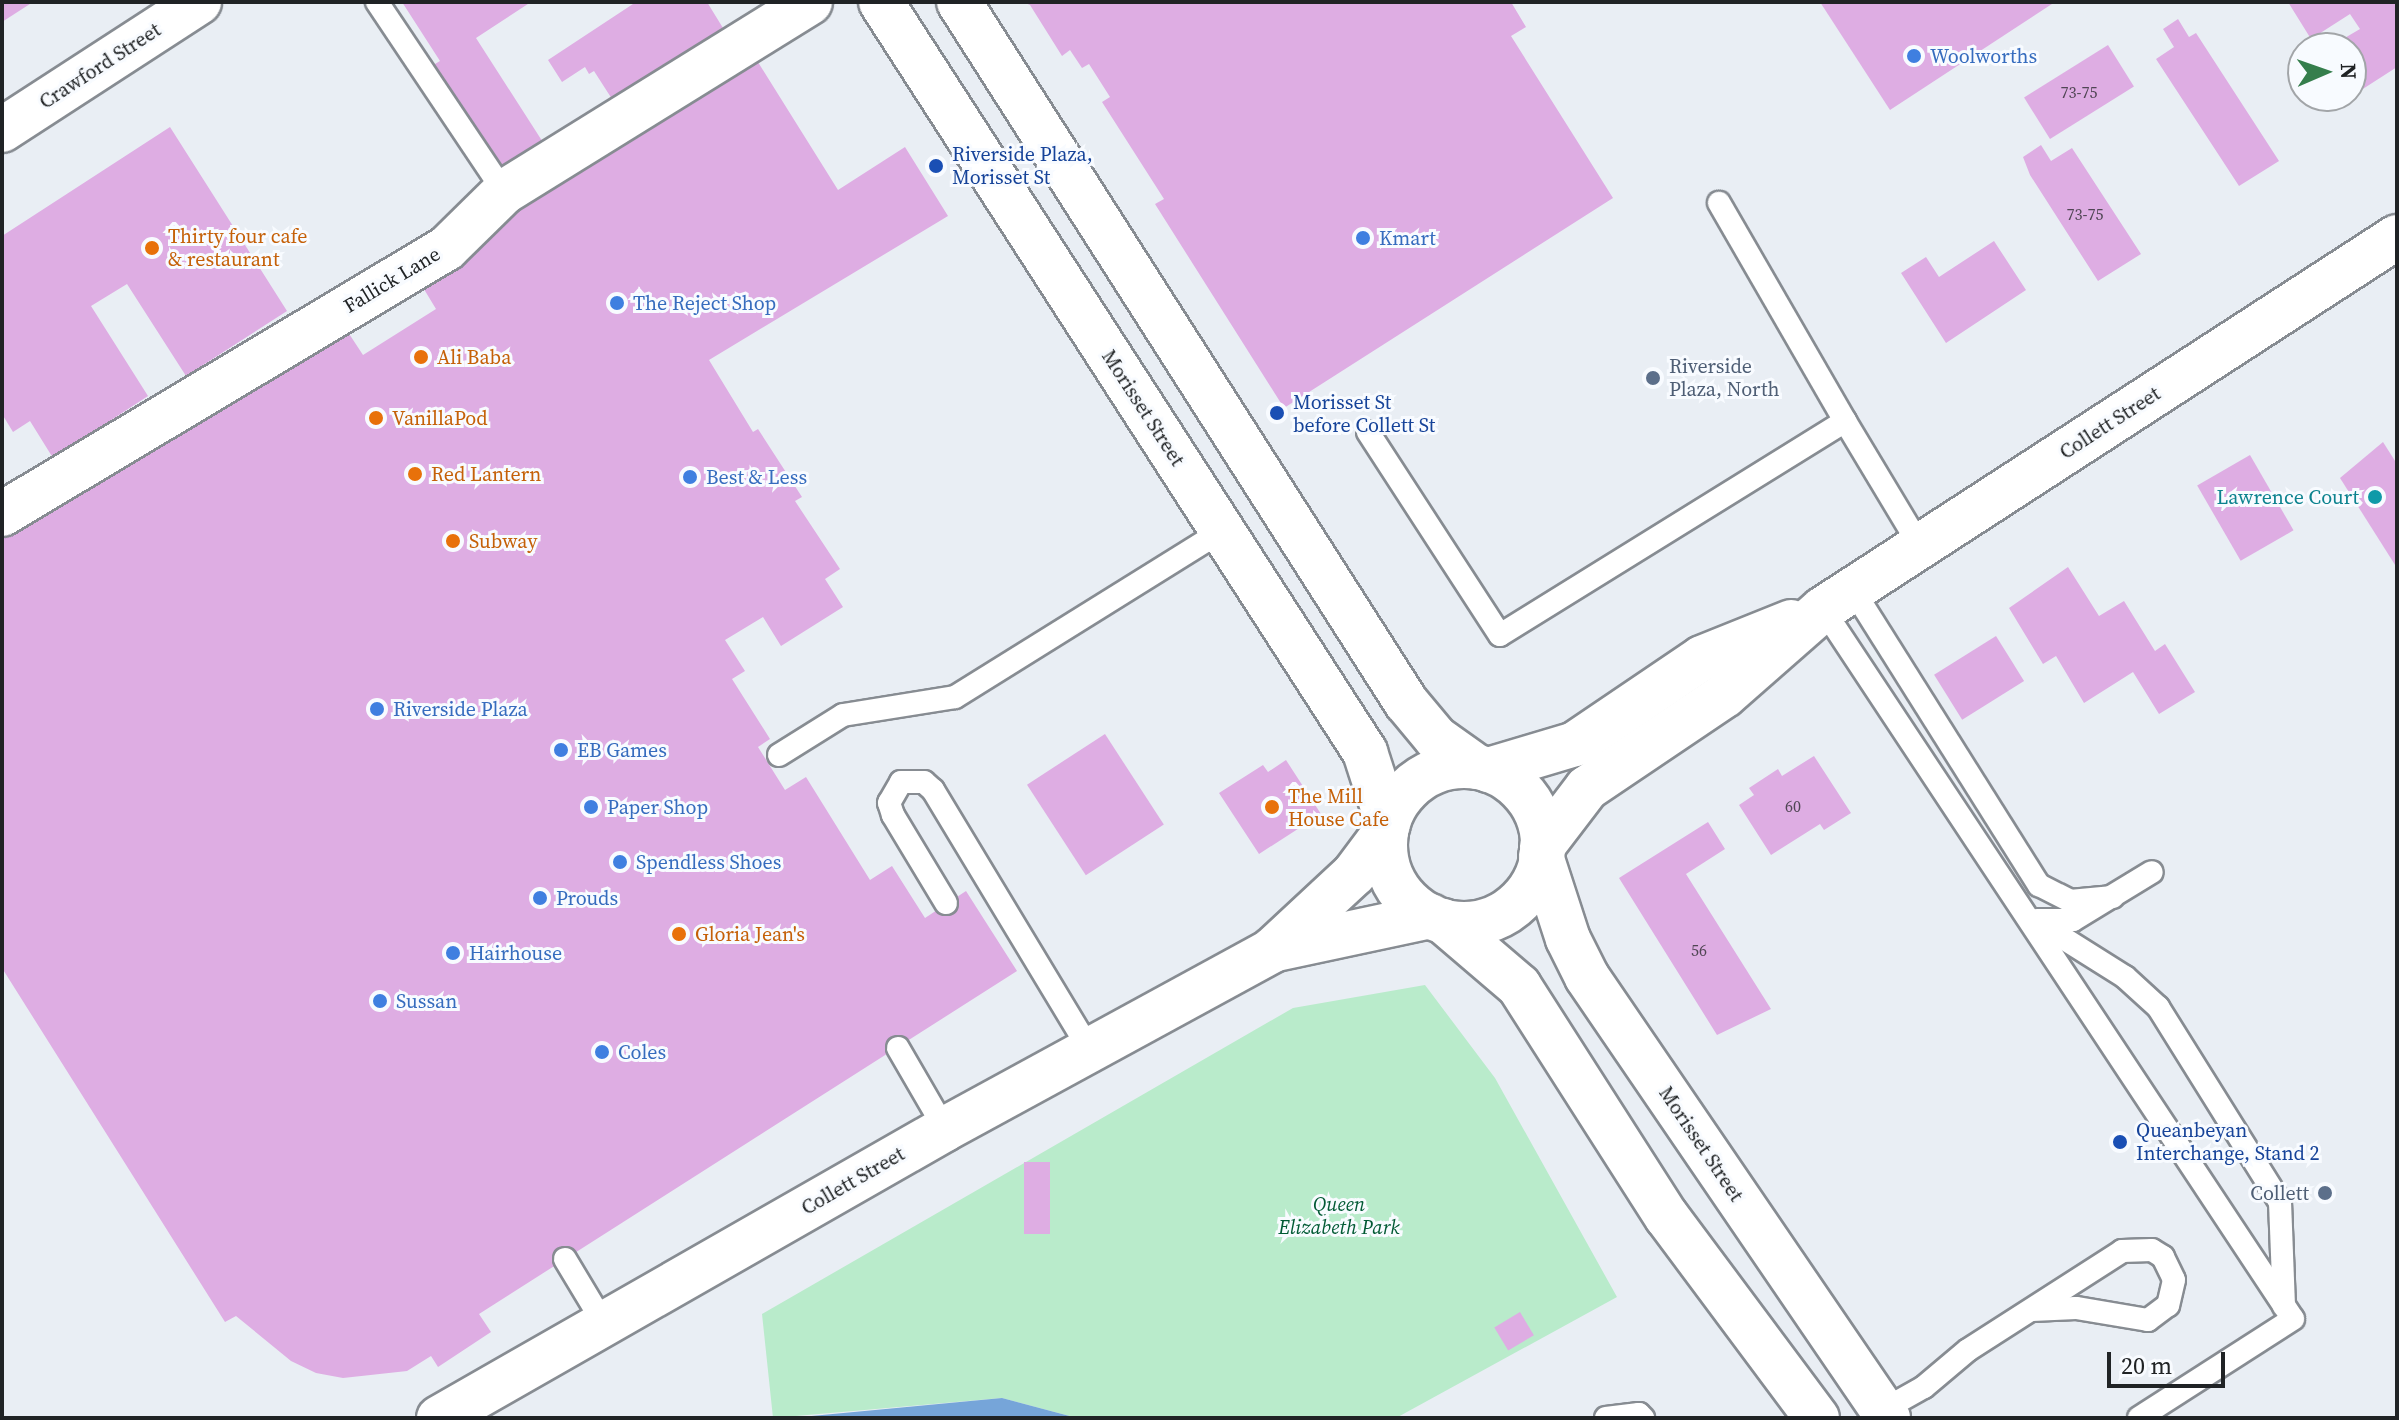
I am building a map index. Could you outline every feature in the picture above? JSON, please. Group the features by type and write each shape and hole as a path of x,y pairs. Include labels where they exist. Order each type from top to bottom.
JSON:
{"street":[{"name":"Crawford Street","path":"2,130 199,2"},
{"name":"Fallick Lane","path":"2,514 447,248 504,192 810,2"},
{"name":"Morisset Street","path":"881,2 1365,752 1387,827"},
{"path":"959,2 1406,702 1436,738 1482,769 1508,780 1531,804 1542,851 1532,884 1513,907 1472,924 1436,918"},
{"name":"Collett Street","path":"1542,851 1587,788 1725,695 1838,599 2397,237"},
{"name":"Collett Street","path":"1482,769 1575,744 1702,658 1838,599"},
{"path":"1482,769 1439,770 1417,782 1399,800 1387,827 1386,857 1394,881 1409,902 1436,918 1519,986 1667,1217 1817,1418"},
{"name":"Collett Street","path":"439,1418 945,1129 1271,951 1354,874 1387,827"},
{"name":"Morisset Street","path":"1542,851 1568,939 1587,977 1885,1414"},
{"name":"Collett Street","path":"1271,951 1436,918"},
{"path":"1772,1358 1792,1377 1828,1396 1885,1414"}],"lane":[{"path":"377,2 504,192"},
{"path":"1719,203 1920,546"},
{"path":"1368,432 1500,635 1845,421"},
{"path":"779,755 843,715 955,697 1222,531"},
{"path":"1838,599 2039,885 2070,901 2113,897"},
{"path":"1838,599 2029,916 2293,1319 2139,1418"},
{"path":"946,903 893,815 889,803 901,782 924,782 933,790 1090,1050"},
{"path":"2029,916 2049,923 2068,922 2152,872"},
{"path":"2029,916 2125,977 2158,1007 2276,1192 2282,1217 2284,1306"},
{"path":"898,1048 945,1129"},
{"path":"1885,1414 1930,1384 1968,1350 2122,1251 2139,1246 2163,1257 2174,1280 2168,1305 2148,1320 2076,1308 2032,1310"},
{"path":"565,1259 604,1324"},
{"path":"1606,1418 1639,1414 1643,1418"}],"green space":[{"name":"Queen Elizabeth Park","path":"1425,985 1495,1078 1617,1297 1396,1418 1077,1418 1002,1398 773,1418 762,1314 1293,1008"}],"water":[{"path":"1002,1398 1077,1418 783,1418 801,1417"}],"building":[{"path":"2,2 33,2 2,22"},
{"path":"402,2 531,2 476,38 546,147 499,176 430,67 440,61"},
{"path":"636,2 707,2 723,28 612,99 594,71 589,74 585,67 562,82 548,60"},
{"name":"Kmart","path":"1023,2 1511,2 1526,27 1511,36 1613,198 1284,408 1155,204 1164,199 1102,102 1110,97 1089,64 1082,68 1070,50 1062,56 1030,5"},
{"name":"Woolworths","path":"1820,2 2055,2 1890,110"},
{"path":"2288,2 2397,2 2397,67 2367,86 2367,32 2355,32 2360,29 2350,14 2322,32 2307,32"},
{"path":"2178,19 2189,37 2196,33 2279,161 2239,186 2156,59 2174,47 2163,29"},
{"path":"2108,45 2134,87 2050,139 2024,97"},
{"name":"Riverside Plaza","path":"756,59 838,190 905,147 948,216 709,360 753,432 758,429 802,497 795,501 840,569 825,579 843,607 781,646 763,617 725,640 745,671 732,679 770,739 758,747 785,790 806,777 870,880 892,866 925,918 966,891 1017,971 479,1314 491,1332 438,1367 431,1356 407,1371 343,1378 316,1373 291,1361 236,1316 225,1322 2,968 2,532 338,317 363,355 436,309 416,276"},
{"path":"170,127 287,311 186,376 127,284 91,306 148,396 53,458 30,421 13,432 2,414 2,236"},
{"path":"2041,145 2051,161 2072,148 2141,254 2098,281 2030,175 2023,157"},
{"path":"1994,241 2026,290 1946,343 1901,273 1926,257 1939,277"},
{"name":"Lawrence Court","path":"2383,442 2397,464 2397,568 2340,478"},
{"path":"2250,455 2294,530 2241,561 2197,486"},
{"path":"2068,567 2099,616 2124,601 2155,651 2165,644 2195,692 2159,714 2133,672 2084,703 2056,656 2043,664 2009,608"},
{"path":"1996,636 2024,681 1962,720 1934,675"},
{"path":"1105,734 1164,825 1086,875 1027,785"},
{"path":"1814,756 1851,813 1824,830 1820,824 1771,855 1739,805 1754,795 1749,788 1778,769 1782,776"},
{"name":"The Mill House Cafe","path":"1286,760 1321,814 1259,854 1219,793 1263,765 1268,772"},
{"path":"1708,822 1725,849 1686,874 1771,1009 1717,1035 1619,878"},
{"path":"1024,1162 1050,1162 1050,1234 1024,1234"},
{"path":"1520,1312 1534,1335 1508,1351 1494,1327"}],"place":[{"name":"Woolworths","path":"1914,56"},
{"name":"Riverside Plaza, Morisset St","path":"936,166"},
{"name":"Kmart","path":"1363,238"},
{"name":"Thirty four cafe & restaurant","path":"152,248"},
{"name":"The Reject Shop","path":"617,303"},
{"name":"Ali Baba","path":"421,357"},
{"name":"Riverside Plaza, North","path":"1653,378"},
{"name":"Morisset St before Collett St","path":"1277,413"},
{"name":"VanillaPod","path":"376,418"},
{"name":"Red Lantern","path":"415,474"},
{"name":"Best & Less","path":"690,477"},
{"name":"Lawrence Court","path":"2375,497"},
{"name":"Subway","path":"453,541"},
{"name":"Riverside Plaza","path":"377,709"},
{"name":"EB Games","path":"561,750"},
{"name":"Paper Shop","path":"591,807"},
{"name":"The Mill House Cafe","path":"1272,807"},
{"name":"Spendless Shoes","path":"620,862"},
{"name":"Prouds","path":"540,898"},
{"name":"Gloria Jean's","path":"679,934"},
{"name":"Hairhouse","path":"453,953"},
{"name":"Sussan","path":"380,1001"},
{"name":"Coles","path":"602,1052"},
{"name":"Queanbeyan Interchange, Stand 2","path":"2120,1142"},
{"name":"Collett","path":"2325,1193"}]}
